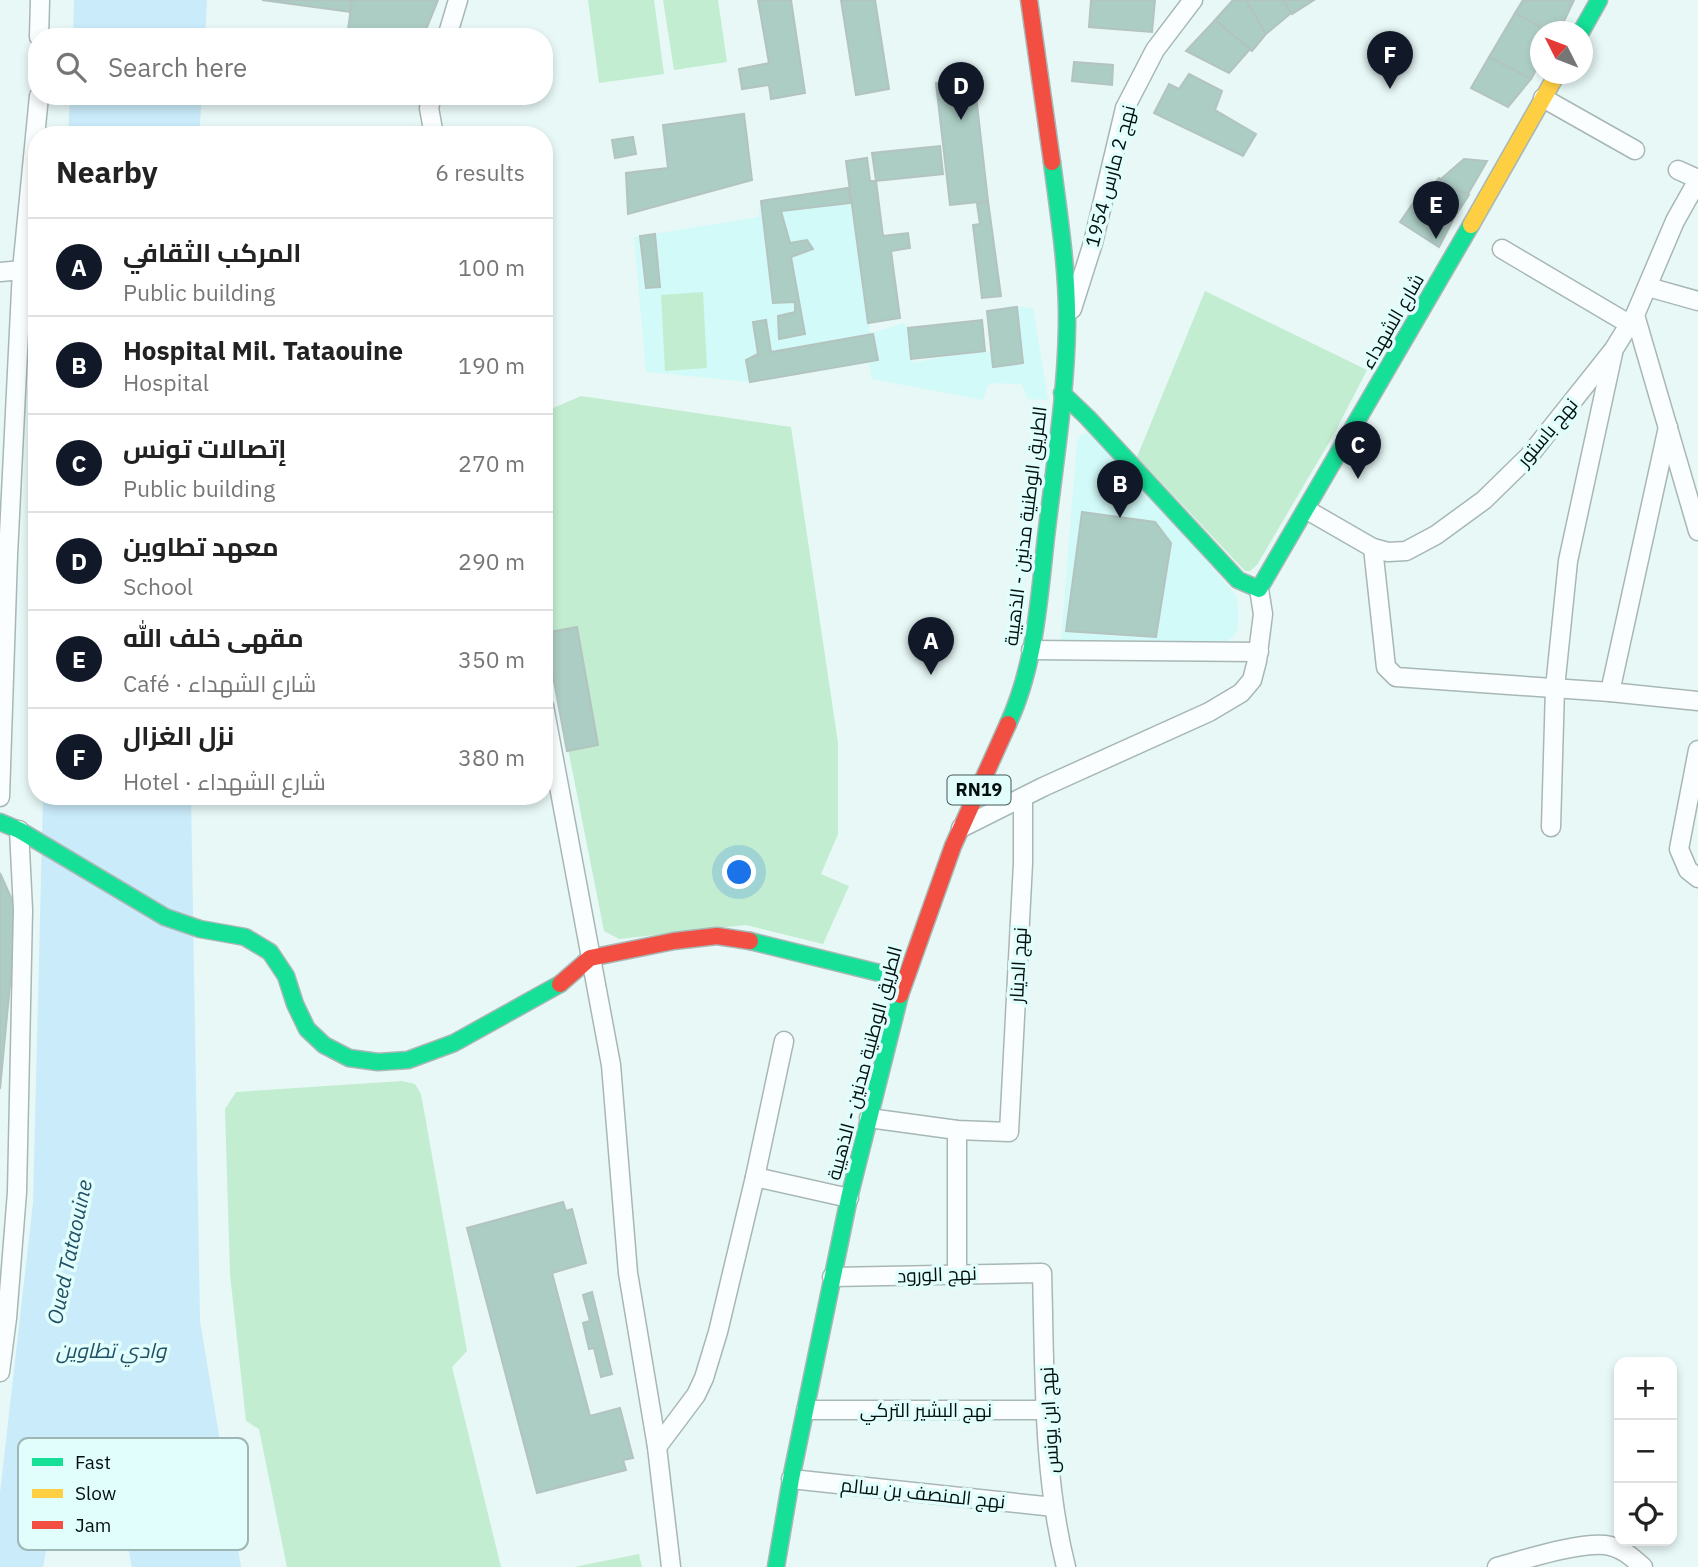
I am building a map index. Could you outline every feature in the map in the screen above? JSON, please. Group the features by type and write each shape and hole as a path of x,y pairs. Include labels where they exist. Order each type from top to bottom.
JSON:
{"main road":[{"name":"الطريق الوطنية مدنين - الذهيبة","path":"776,1567 791,1479 849,1198 904,979 961,828 1016,707 1037,615 1067,326 1063,244 1029,0"},
{"path":"1587,21 1599,0"},
{"name":"شارع الشهداء","path":"1259,589 1552,84"},
{"path":"1062,393 1238,580 1259,589"},
{"path":"0,822 19,830 165,917 200,929 246,937 270,952 286,976 307,1029 324,1045 349,1058 378,1062 408,1060 454,1043 561,984 590,958 674,940 717,936 746,940 904,979"}],"street":[{"path":"39,28 40,0"},
{"path":"450,28 458,0"},
{"name":"نهج 2 مارس 1954","path":"1067,326 1093,243 1125,108 1155,50 1193,0"},
{"path":"1544,98 1635,150"},
{"path":"36,126 38,105"},
{"path":"430,105 432,126"},
{"path":"1678,170 1698,179"},
{"name":"نهج باستور","path":"1307,510 1373,548 1388,552 1406,551 1436,535 1484,500 1529,456 1614,349 1632,320 1675,221 1698,179"},
{"path":"0,797 4,555 28,209"},
{"path":"1502,249 1632,320 1668,427 1698,531"},
{"path":"0,272 22,270"},
{"path":"1648,287 1698,301"},
{"path":"1551,827 1555,688 1569,561 1614,349"},
{"path":"1610,692 1668,427"},
{"path":"1373,548 1386,667 1391,674 1404,679 1610,692 1698,701"},
{"path":"961,828 1209,712 1241,693 1252,680 1259,652 1263,614 1259,589"},
{"path":"1031,650 1259,652"},
{"path":"1698,750 1679,849 1688,870 1698,878"},
{"path":"553,755 611,1065 628,1273 657,1447 671,1567"},
{"name":"نهج الدينار","path":"957,1130 1009,1132 1023,863 1023,798"},
{"path":"0,1372 17,1192 23,910 19,830"},
{"path":"657,1447 696,1395 704,1378 718,1332 755,1177 784,1041"},
{"path":"869,1118 957,1130 957,1273"},
{"path":"755,1177 849,1198"},
{"name":"نهج الورود","path":"832,1278 1042,1273"},
{"name":"نهج ابن يونس","path":"1042,1273 1046,1410 1054,1507 1066,1567"},
{"name":"نهج البشير التركي","path":"806,1410 1046,1410"},
{"name":"نهج المنصف بن سالم","path":"791,1479 1054,1507"},
{"path":"1497,1567 1585,1546 1607,1545 1628,1553 1643,1567"}],"shaded area":[{"path":"848,188 870,334 904,323 908,328 913,363 991,351 987,311 1011,306 1033,308 1048,400 1027,399 1022,384 989,383 983,400 872,379 869,363 750,382 646,372 634,237 758,217 761,201"},
{"path":"1082,434 1096,435 1235,594 1238,603 1238,629 1227,641 1061,640 1077,442"}],"green space":[{"path":"588,0 654,0 664,74 599,83"},
{"path":"663,0 718,0 727,62 674,70"},
{"path":"1205,291 1367,370 1334,434 1257,565 1250,571 1245,571 1137,457"},
{"path":"703,292 707,368 665,371 661,295"},
{"path":"581,396 791,427 838,743 838,834 821,874 849,886 823,944 746,925 619,939 604,931 553,673 553,408"},
{"path":"402,1081 415,1084 421,1094 467,1351 452,1367 501,1567 287,1567 259,1429 246,1421 230,1274 225,1109 236,1092"},
{"path":"639,1554 642,1567 574,1567"}],"water":[{"path":"74,0 207,0 205,28 73,28"},
{"path":"70,105 201,105 200,126 68,126"},
{"name":"وادي تطاوين","path":"43,805 191,805 200,1321 220,1438 18,1438 18,1550 46,1550 43,1567 0,1567 0,1493 33,1203"},
{"name":"وادي تطاوين","path":"129,1550 238,1550 241,1567 132,1567"}],"building":[{"path":"262,0 352,0 350,12"},
{"path":"352,0 438,0 427,28 348,28"},
{"path":"758,0 791,0 805,93 771,99 769,85 742,89 739,69 769,63"},
{"path":"841,0 875,0 889,89 856,95"},
{"path":"1091,0 1155,0 1152,32 1089,27"},
{"path":"1233,0 1246,0 1266,34 1252,51 1215,20"},
{"path":"1246,0 1283,0 1291,13 1266,34"},
{"path":"1283,0 1314,0 1292,14"},
{"path":"1523,0 1574,0 1564,21 1530,21 1515,13"},
{"path":"1515,13 1530,21 1530,78 1489,57"},
{"path":"1215,20 1250,49 1229,73 1186,51"},
{"path":"1489,57 1530,78 1508,107 1471,88"},
{"path":"1074,62 1113,65 1112,85 1072,81"},
{"path":"1189,74 1222,91 1215,110 1256,134 1243,156 1154,113 1169,84 1179,89"},
{"path":"974,78 988,201 950,205 936,83"},
{"path":"744,114 752,180 628,214 626,173 668,168 663,125"},
{"path":"633,137 636,154 615,158 612,140"},
{"path":"940,146 943,174 876,181 872,153"},
{"path":"867,158 870,181 876,181 883,236 908,233 910,248 891,251 900,318 868,323 846,161"},
{"path":"1464,159 1487,161 1468,194 1452,188 1441,179"},
{"path":"1439,178 1452,188 1469,195 1454,218 1421,198"},
{"path":"848,188 851,203 781,211 790,243 807,240 813,249 791,257 805,334 779,339 778,316 795,312 795,302 773,303 761,201"},
{"path":"1418,196 1454,218 1439,247 1400,222"},
{"path":"988,201 1001,296 982,298 973,225 980,224 977,204"},
{"path":"655,234 660,287 646,288 640,236"},
{"path":"1017,307 1023,363 993,367 987,311"},
{"path":"766,320 771,352 873,334 878,360 750,382 746,360 758,354 753,322"},
{"path":"982,320 985,351 911,359 908,328"},
{"path":"1082,512 1155,522 1171,543 1156,637 1066,631"},
{"path":"577,627 598,745 567,751 553,676 553,632"},
{"path":"0,873 17,911 0,1089"},
{"path":"563,1202 566,1211 572,1209 586,1263 552,1273 590,1416 620,1408 633,1458 623,1460 626,1470 537,1493 467,1228"},
{"path":"592,1292 612,1374 601,1377 594,1348 589,1349 583,1323 590,1321 583,1295"}],"traffic: fast":[{"path":"1587,21 1599,0"},
{"path":"1008,724 1024,679 1038,609 1064,379 1066,285 1052,162"},
{"path":"1062,393 1238,580 1259,589 1471,225"},
{"path":"0,822 19,830 165,917 200,929 245,937 270,952 286,976 307,1029 324,1045 349,1058 378,1062 408,1060 454,1043 560,984"},
{"path":"750,941 904,979"},
{"path":"776,1567 791,1479 849,1198 900,995"}],"traffic: slow":[{"path":"1471,225 1551,84"}],"traffic: jam":[{"path":"1029,0 1052,162"},
{"path":"900,995 953,846 1008,724"},
{"path":"560,984 590,958 674,941 717,936 750,941"}],"place":[{"name":"نزل الغزال","path":"1390,89"},
{"name":"معهد تطاوين","path":"961,120"},
{"name":"مقهى خلف الله","path":"1436,239"},
{"name":"إتصالات تونس","path":"1358,479"},
{"name":"Hospital Mil. Tataouine","path":"1120,518"},
{"name":"المركب الثقافي","path":"931,675"}],"water label":[{"name":"Oued Tataouine","path":"70,1252"}]}
